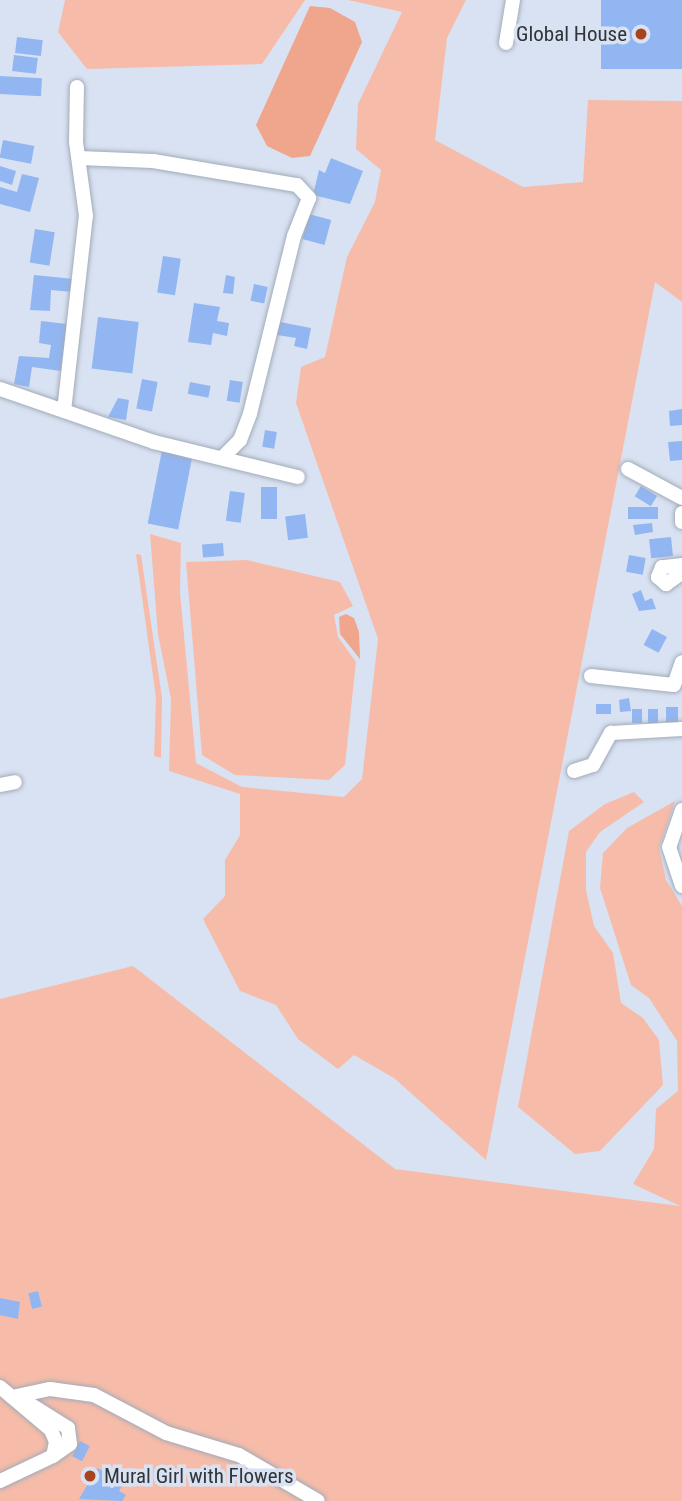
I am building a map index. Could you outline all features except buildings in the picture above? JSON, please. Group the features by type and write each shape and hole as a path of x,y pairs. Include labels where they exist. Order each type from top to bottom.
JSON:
{"street":[{"path":"506,43 513,0"},
{"path":"64,411 85,243 77,87"},
{"path":"79,158 153,161 297,186 309,198 295,236 250,414 240,440 222,458"},
{"path":"0,388 64,411 222,458 298,477"},
{"path":"628,469 682,498"},
{"path":"682,513 682,522"},
{"path":"682,565 662,567 658,577 666,584 682,573"},
{"path":"591,676 674,685 682,662"},
{"path":"574,771 593,765 611,733 682,729"},
{"path":"682,810 669,847 682,886"},
{"path":"0,1387 51,1430 53,1457 0,1481"},
{"path":"15,1400 50,1390 94,1395 166,1433 239,1455 318,1501"}],"shaded area":[{"path":"65,0 305,0 262,64 87,69 58,32"},
{"path":"348,0 466,0 447,38 435,140 523,187 583,182 588,100 682,101 682,302 655,282 486,1160 394,1078 354,1055 338,1069 298,1039 276,1005 240,991 203,919 225,896 225,860 240,835 240,794 169,771 171,699 158,634 150,534 181,543 180,593 196,763 242,787 344,797 362,779 378,639 296,403 301,367 325,357 347,257 375,202 381,170 356,149 358,104 402,12"},
{"path":"310,6 330,8 355,22 362,42 310,156 292,158 267,146 256,125"},
{"path":"136,554 141,555 162,698 161,758 154,756 156,698"},
{"path":"247,560 340,582 353,606 334,615 338,637 356,662 345,765 329,780 235,775 202,755 186,562"},
{"path":"346,614 354,618 359,632 360,659 340,634 339,617"},
{"path":"634,792 644,802 600,832 586,852 586,890 594,926 613,953 621,1003 643,1018 659,1040 663,1085 600,1151 575,1154 518,1107 569,831 605,804"},
{"path":"675,801 659,848 666,880 682,906 682,1501 0,1501 0,999 133,966 395,1169 680,1206 633,1184 654,1149 656,1109 678,1091 677,1041 649,998 631,985 600,888 603,853 627,828"}],"place":[{"name":"Global House","path":"641,34"},
{"name":"Mural Girl with Flowers","path":"90,1476"}]}
